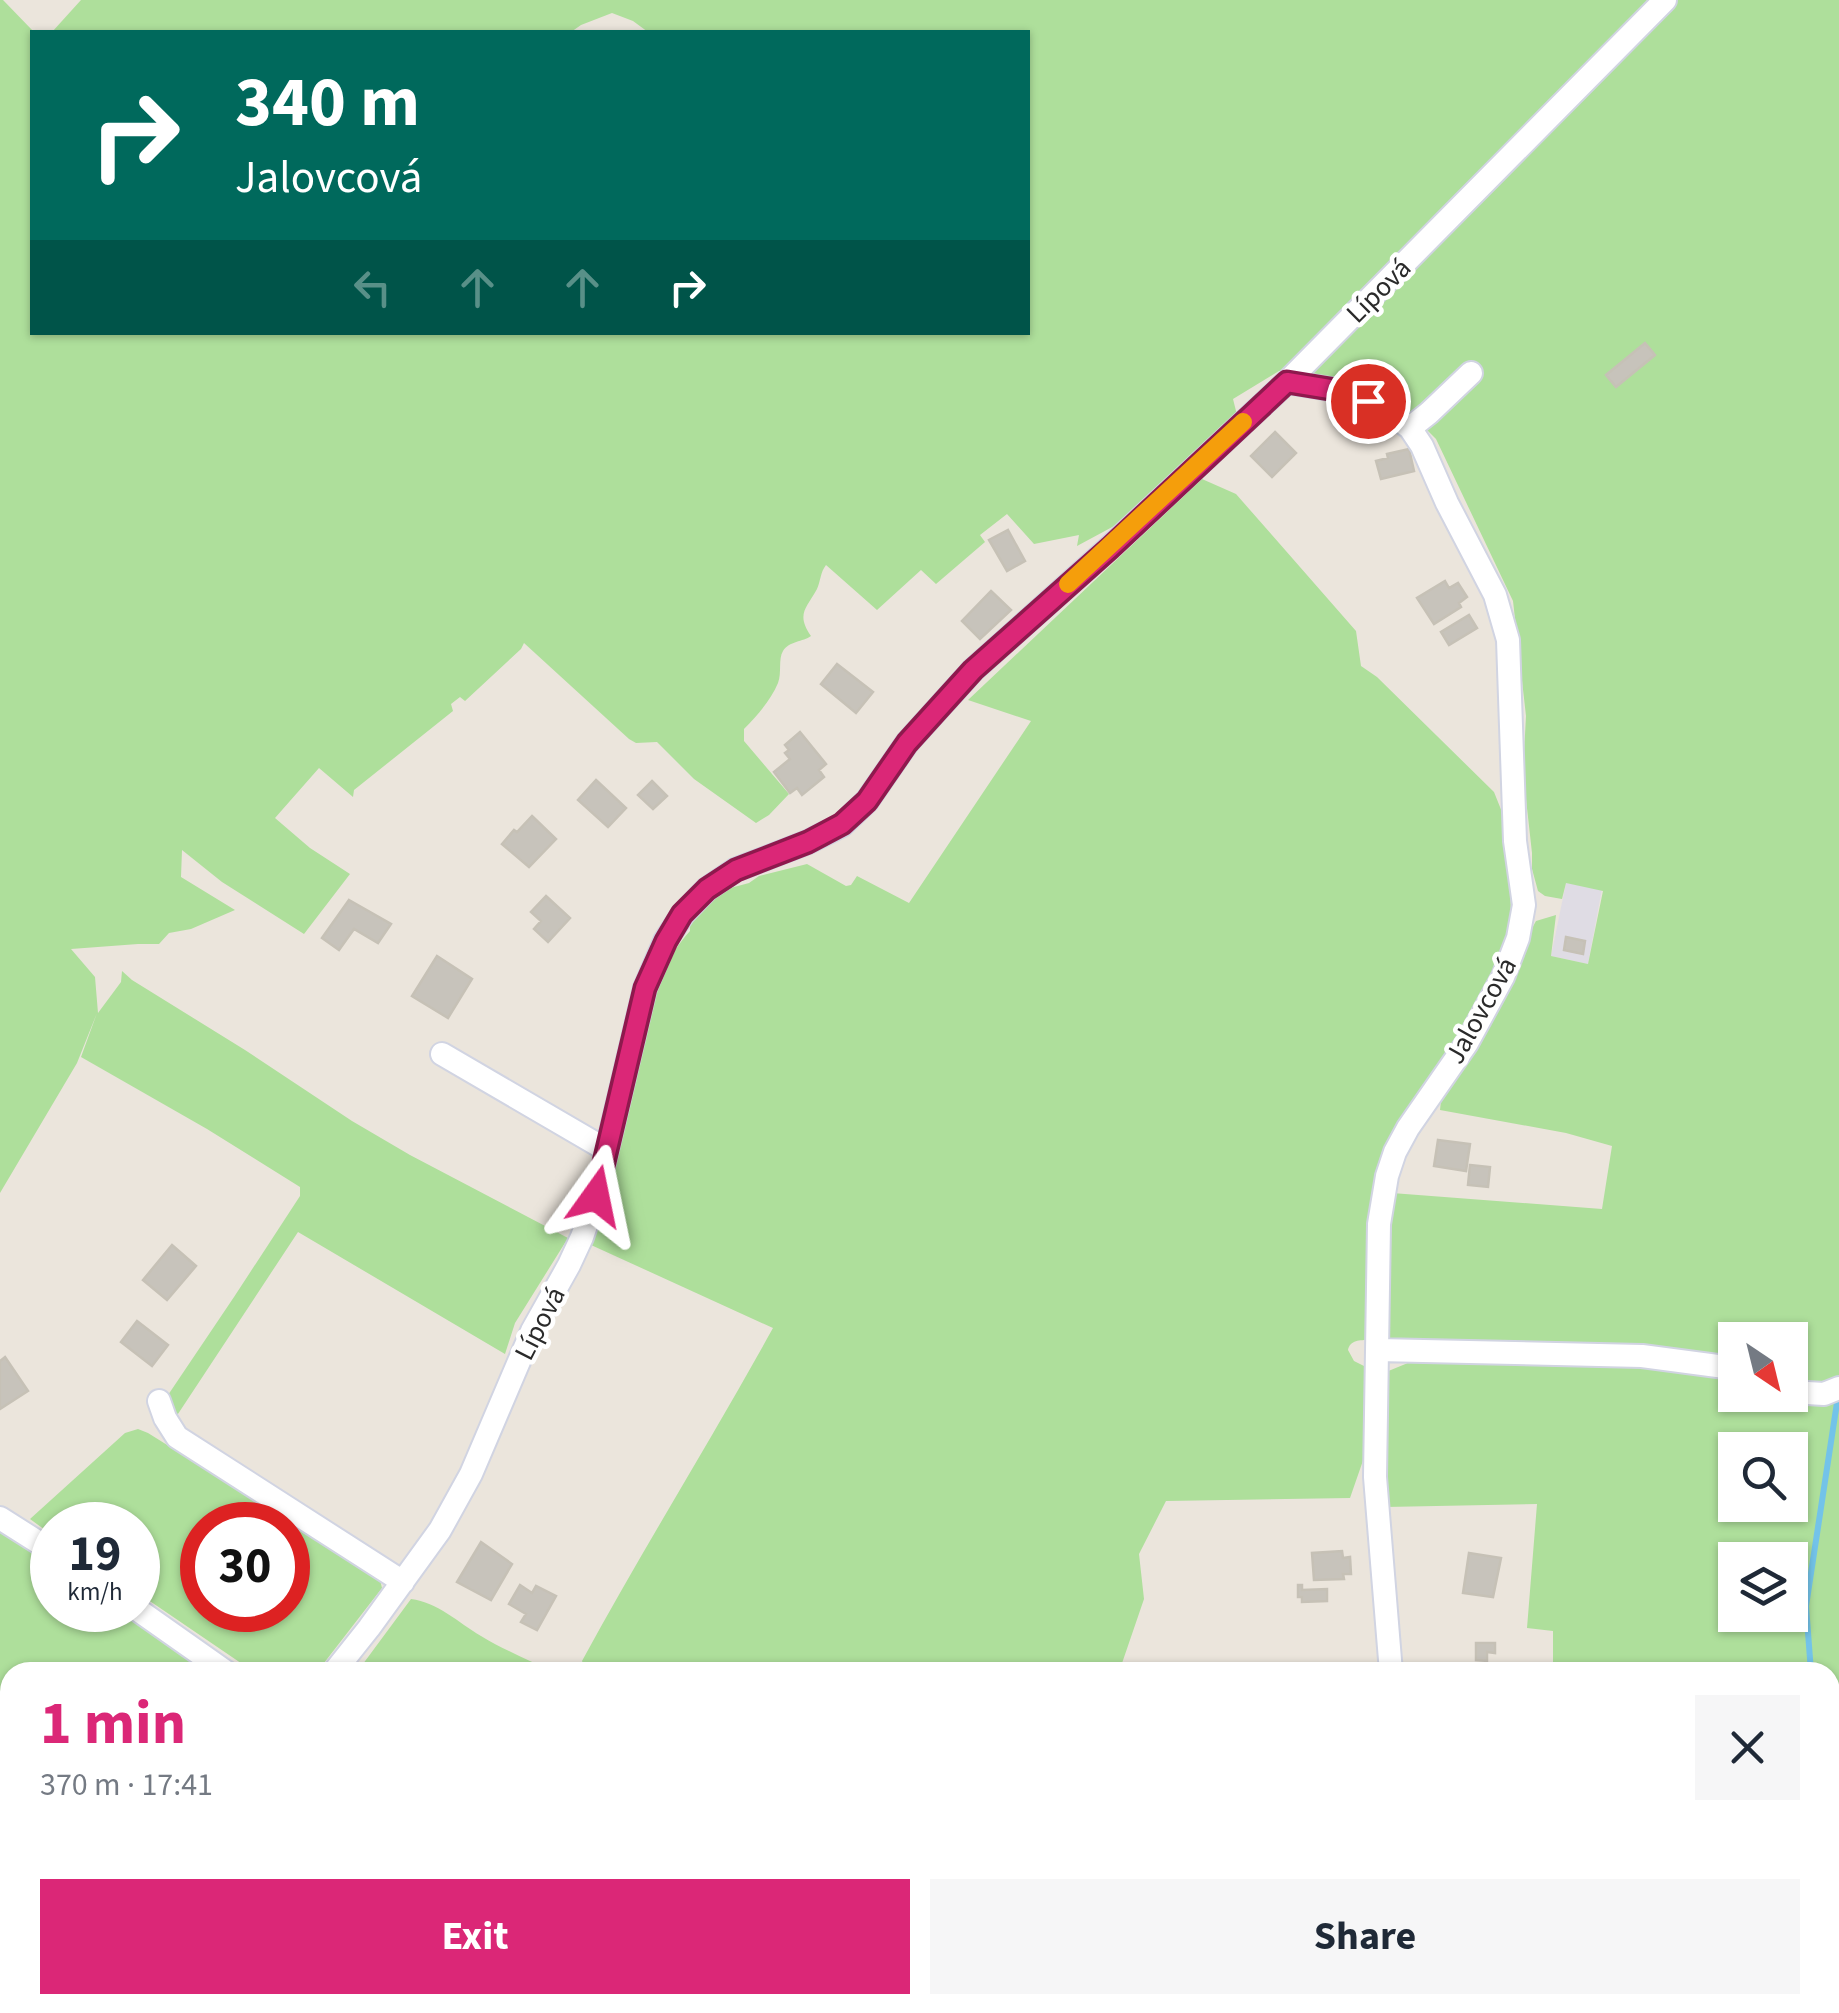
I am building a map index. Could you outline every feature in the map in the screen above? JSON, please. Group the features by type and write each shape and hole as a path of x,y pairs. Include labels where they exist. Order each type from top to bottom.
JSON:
{"street":[{"name":"Lípová","path":"342,1662 440,1530 472,1474 532,1330 569,1266 596,1196 645,988 682,914 707,889 736,870 808,842 842,824 867,801 907,743 973,670 1287,382 1665,0"},
{"path":"1410,428 1471,373"},
{"name":"Jalovcová","path":"1287,382 1342,391 1396,416 1410,428 1495,595 1508,640 1515,841 1524,905 1518,938 1503,977 1466,1043 1396,1152 1386,1176 1379,1224 1375,1477 1390,1662"},
{"path":"442,1054 605,1149"},
{"path":"1378,1350 1642,1356 1718,1366"},
{"path":"160,1401 177,1436 404,1582"},
{"path":"0,1518 30,1537"},
{"path":"160,1626 212,1662"}],"shaded area":[{"path":"1566,883 1602,889 1588,964 1551,956"}],"green space":[{"path":"0,0 32,30 30,335 1030,335 1030,30 645,30 612,13 574,30 54,30 81,0 1839,0 1839,1662 1553,1662 1553,1631 1527,1628 1537,1504 1385,1507 1386,1372 1420,1358 1387,1344 1392,1193 1602,1209 1612,1146 1566,1133 1440,1110 1445,1088 1536,921 1556,915 1551,956 1588,964 1603,891 1566,883 1562,899 1538,891 1532,869 1523,772 1526,716 1513,601 1436,439 1392,395 1279,371 1233,399 1237,415 1129,518 1077,546 1079,535 1034,544 1007,514 980,535 985,542 936,584 921,570 877,610 826,565 804,612 811,636 783,651 775,689 744,729 744,741 789,794 756,823 694,779 657,742 636,743 629,739 524,643 465,701 460,697 451,704 453,711 354,790 353,797 319,768 275,818 310,848 350,874 304,934 222,882 182,850 181,877 235,910 191,929 169,933 159,944 71,949 95,977 98,1013 121,982 122,971 352,1121 568,1238 515,1323 505,1354 298,1232 174,1420 166,1398 300,1196 300,1187 81,1057 97,1013 77,1063 0,1193"},
{"path":"1202,479 1236,494 1356,631 1361,666 1377,677 1494,792 1504,817 1510,880 1509,932 1495,975 1457,1046 1445,1054 1442,1068 1402,1117 1375,1175 1369,1340 1353,1342 1348,1350 1354,1361 1366,1367 1367,1449 1350,1498 1166,1501 1139,1554 1144,1599 1122,1662 582,1662 773,1328 591,1245 655,990 690,931 690,919 708,899 759,876 807,864 846,886 857,876 909,903 1031,721 968,700"},
{"path":"138,1429 258,1502 180,1502 180,1622 160,1608 160,1502 49,1502 125,1433"},
{"path":"0,1526 30,1546 30,1632 156,1632 199,1662 0,1662"},
{"path":"310,1534 380,1580 382,1588 325,1662 239,1662 195,1632 310,1632"},
{"path":"411,1599 439,1609 533,1662 364,1662"}],"building":[{"path":"1645,343 1655,355 1616,387 1606,375"},
{"path":"1275,432 1296,453 1272,477 1251,456"},
{"path":"1409,449 1414,471 1381,479 1376,461"},
{"path":"1008,530 1025,561 1007,571 989,540"},
{"path":"1445,581 1449,588 1458,583 1467,597 1459,603 1461,607 1434,624 1417,598"},
{"path":"991,591 1011,610 980,639 962,621"},
{"path":"1469,615 1477,628 1449,645 1441,632"},
{"path":"837,664 873,692 856,713 821,684"},
{"path":"800,732 826,764 819,770 824,777 802,795 797,788 790,793 774,772 790,759 785,745"},
{"path":"596,780 626,808 608,827 578,800"},
{"path":"652,781 667,796 653,809 638,795"},
{"path":"532,816 556,839 529,867 502,844"},
{"path":"546,896 570,918 548,942 534,929 541,921 531,912"},
{"path":"349,900 391,924 378,943 354,929 339,950 322,938"},
{"path":"1566,937 1585,941 1583,954 1564,950"},
{"path":"437,956 472,979 448,1018 412,996"},
{"path":"1438,1140 1470,1144 1466,1171 1434,1166"},
{"path":"1470,1165 1490,1167 1488,1187 1468,1185"},
{"path":"172,1245 196,1266 167,1300 143,1280"},
{"path":"137,1321 168,1345 152,1366 121,1342"},
{"path":"5,1357 28,1391 0,1409 0,1361"},
{"path":"481,1542 512,1564 491,1600 457,1582"},
{"path":"1342,1551 1343,1558 1350,1557 1351,1574 1343,1574 1344,1579 1314,1580 1312,1553"},
{"path":"1469,1553 1501,1558 1493,1597 1463,1593"},
{"path":"520,1585 532,1593 536,1586 556,1596 537,1630 521,1622 526,1614 509,1604"},
{"path":"1298,1585 1302,1585 1302,1590 1327,1589 1327,1601 1302,1602"},
{"path":"1476,1643 1495,1643 1495,1653 1487,1652 1487,1661 1476,1660"}],"waterway":[{"path":"1810,1662 1806,1606 1838,1396"}],"slow traffic":[{"path":"1068,584 1243,422"}],"route":[{"path":"596,1196 645,988 682,914 707,889 736,870 842,824 867,801 907,743 973,670 1287,382 1342,391 1368,401"}]}
